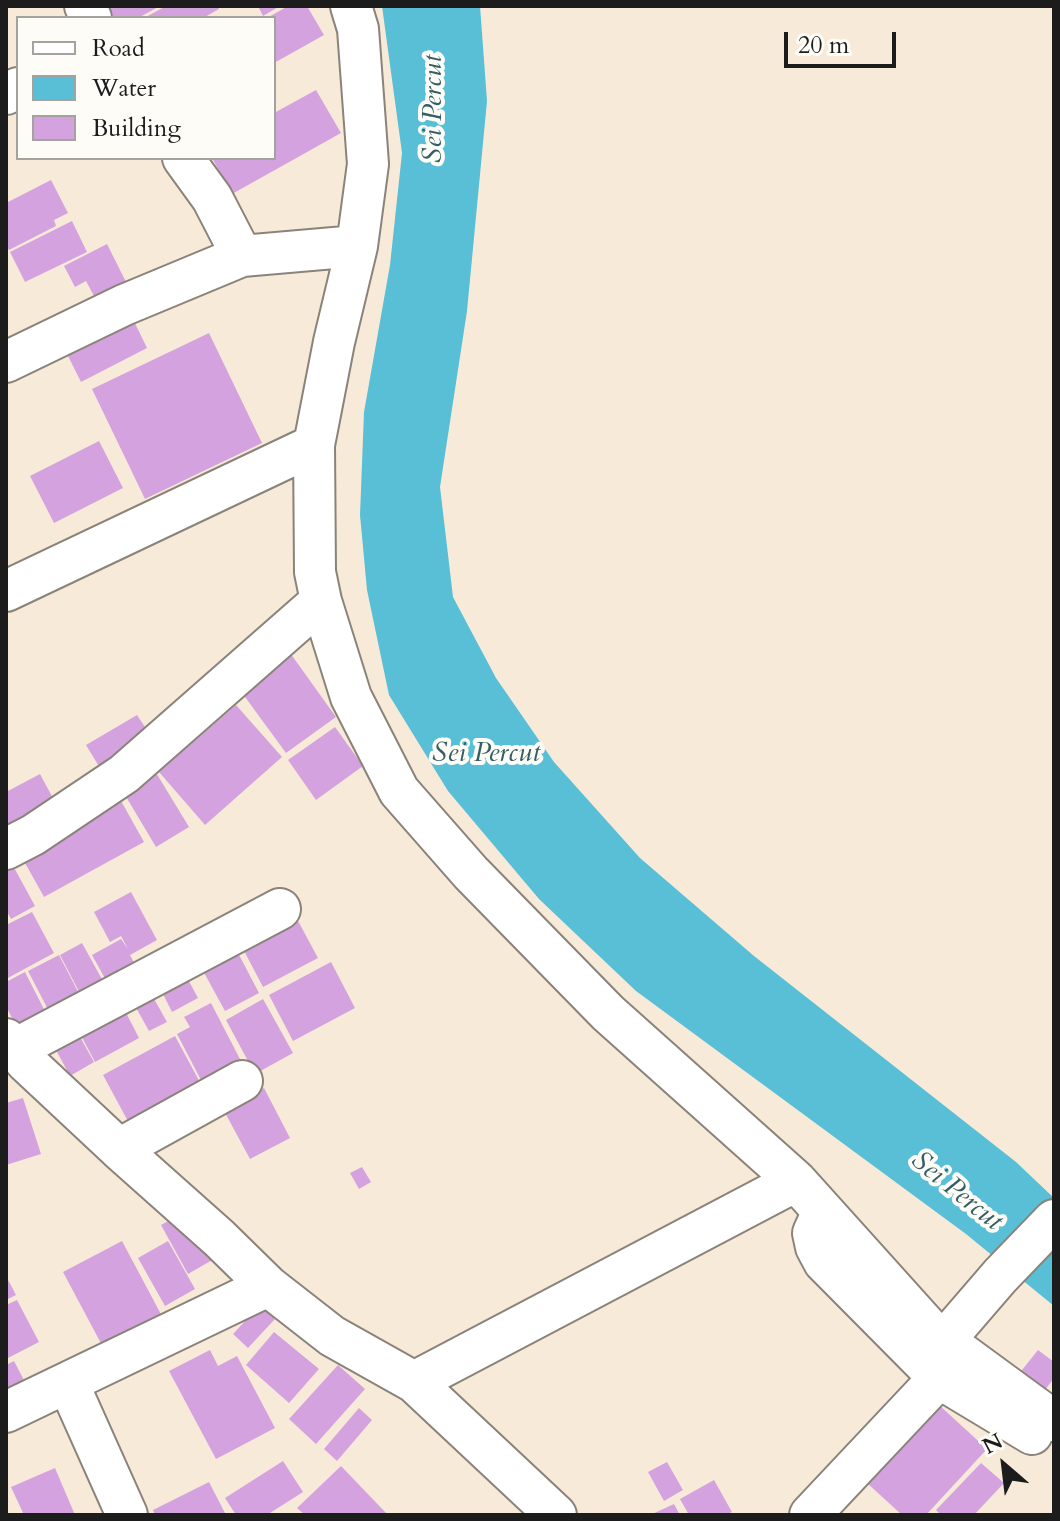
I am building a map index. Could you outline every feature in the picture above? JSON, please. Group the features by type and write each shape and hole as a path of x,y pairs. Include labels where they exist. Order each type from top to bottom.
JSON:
{"street":[{"path":"351,6 358,29 368,164 357,246 314,445 315,572 351,697 399,791 471,873 608,1013 796,1181 931,1331 942,1359 1042,1440 1054,1442"},
{"path":"184,160 212,198 242,256"},
{"path":"6,362 124,305 242,256 357,246"},
{"path":"6,591 314,445"},
{"path":"6,849 33,835 124,774 321,601"},
{"path":"280,909 14,1056 219,1238 268,1286 332,1336 414,1382 556,1515"},
{"path":"119,1149 242,1081"},
{"path":"414,1382 796,1181"},
{"path":"810,1515 942,1359 1000,1276 1054,1220"},
{"path":"6,1412 268,1286"},
{"path":"942,1359 1054,1421"},
{"path":"68,1383 127,1515"}],"water":[{"name":"Sei Percut","path":"382,6 480,6 487,101 467,311 440,487 453,597 496,678 554,762 640,858 754,956 1016,1162 1054,1198 1054,1306 966,1234 636,991 539,899 448,791 389,695 367,590 360,515 364,412 390,265 402,153"}],"building":[{"path":"102,6 160,6 142,16 108,16"},
{"path":"166,6 218,6 219,9 207,16 148,16"},
{"path":"258,6 280,6 263,16"},
{"path":"288,6 307,6 324,35 276,62 276,16 270,16"},
{"path":"316,90 341,133 232,194 213,160 276,160 276,112"},
{"path":"51,180 68,213 54,220 56,226 9,250 6,245 6,203"},
{"path":"72,221 87,252 25,282 10,252"},
{"path":"107,244 126,282 95,298 86,281 75,287 64,266"},
{"path":"130,313 147,348 81,382 63,346"},
{"path":"209,333 262,443 145,499 92,389"},
{"path":"99,441 123,488 54,523 30,476"},
{"path":"288,650 336,717 286,753 237,686"},
{"path":"236,705 282,757 205,825 159,772"},
{"path":"137,715 151,736 100,768 86,745"},
{"path":"335,727 363,766 316,800 288,760"},
{"path":"155,771 189,827 156,847 122,790"},
{"path":"40,774 55,802 7,828 6,792"},
{"path":"120,799 144,842 44,897 20,854"},
{"path":"11,862 35,906 11,919 6,910 6,865"},
{"path":"131,892 157,940 130,955 142,978 113,993 92,955 121,939 128,949 121,936 110,942 94,912"},
{"path":"32,912 54,953 6,979 6,925"},
{"path":"297,919 318,958 263,987 242,947"},
{"path":"82,943 109,992 86,1005 60,955"},
{"path":"237,951 259,993 225,1011 202,969"},
{"path":"59,955 85,1005 54,1021 28,971"},
{"path":"331,962 355,1008 293,1041 269,995"},
{"path":"183,970 198,998 172,1012 158,984"},
{"path":"25,972 51,1023 22,1038 6,1006 6,982"},
{"path":"148,988 167,1022 149,1031 130,997"},
{"path":"263,999 293,1053 255,1074 226,1020"},
{"path":"120,1001 139,1038 95,1062 76,1026"},
{"path":"211,1003 242,1063 203,1084 177,1034 190,1027 184,1017"},
{"path":"74,1026 94,1062 70,1076 50,1039"},
{"path":"175,1036 202,1086 130,1125 103,1075"},
{"path":"264,1088 290,1138 250,1159 223,1109"},
{"path":"23,1098 41,1154 6,1165 6,1103"},
{"path":"362,1167 371,1182 359,1189 350,1173"},
{"path":"186,1211 214,1259 188,1274 161,1225"},
{"path":"122,1241 163,1318 104,1349 63,1272"},
{"path":"168,1241 195,1289 165,1306 138,1258"},
{"path":"6,1276 16,1295 6,1300"},
{"path":"17,1300 39,1342 6,1359 6,1305"},
{"path":"260,1305 275,1319 248,1348 233,1334"},
{"path":"274,1332 319,1369 289,1403 246,1365"},
{"path":"210,1350 218,1366 237,1356 275,1428 216,1459 169,1371"},
{"path":"1038,1350 1054,1362 1054,1378 1042,1394 1018,1375"},
{"path":"14,1361 26,1384 6,1394 6,1365"},
{"path":"338,1365 365,1389 316,1444 289,1419"},
{"path":"939,1405 987,1449 926,1515 902,1515 867,1483"},
{"path":"359,1408 372,1420 337,1461 324,1449"},
{"path":"283,1461 303,1492 267,1515 236,1515 225,1498"},
{"path":"667,1462 683,1490 664,1501 648,1472"},
{"path":"981,1463 1004,1483 974,1515 941,1515 936,1510"},
{"path":"341,1466 388,1515 305,1515 297,1508"},
{"path":"55,1468 75,1515 24,1515 11,1487"},
{"path":"714,1480 732,1512 726,1515 689,1515 680,1499"},
{"path":"209,1482 226,1515 155,1515 153,1510"},
{"path":"674,1504 680,1515 650,1515"}]}
